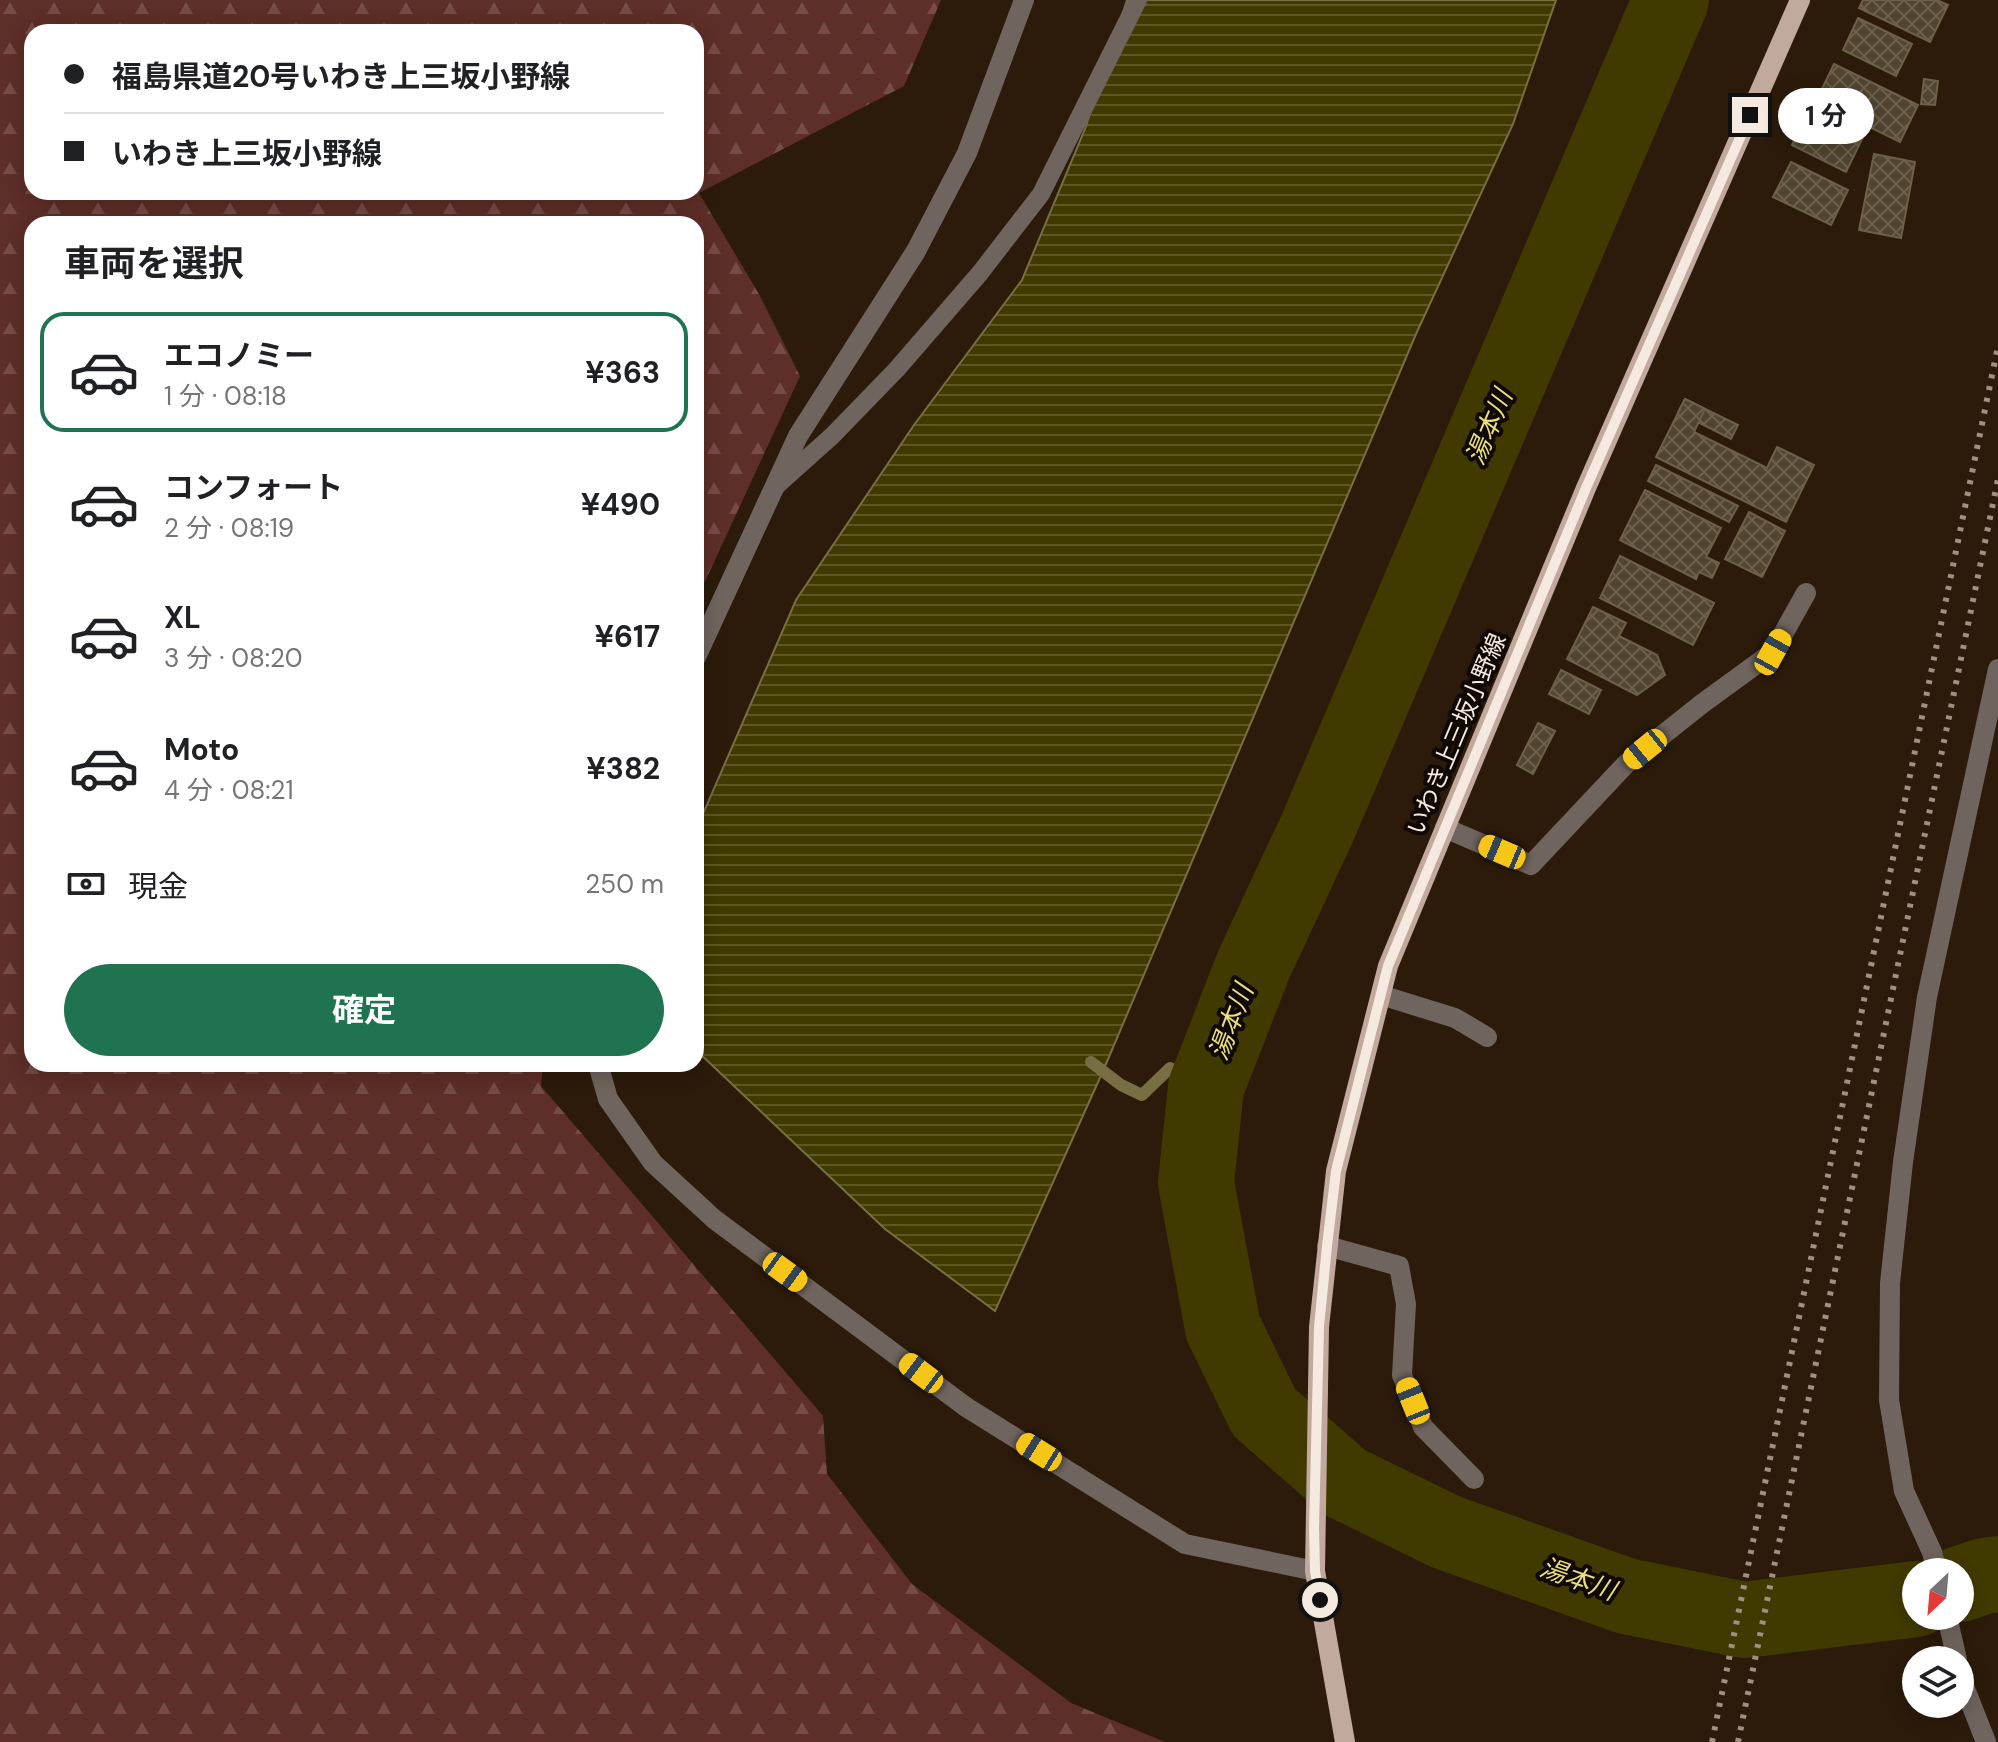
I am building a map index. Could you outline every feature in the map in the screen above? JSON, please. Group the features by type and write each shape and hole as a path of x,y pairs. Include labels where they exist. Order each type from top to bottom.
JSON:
{"main road":[{"name":"いわき上三坂小野線","path":"1345,1742 1315,1571 1319,1327 1336,1171 1388,966 1586,488 1800,0"}],"street":[{"path":"704,640 798,436 916,251 967,153 1024,0"},
{"path":"1445,828 1531,865 1626,764 1773,652 1806,593"},
{"path":"1932,1558 1904,1491 1889,1400 1890,1283 1903,1162 1927,997 1998,669"},
{"path":"1381,995 1455,1018 1487,1037"},
{"path":"600,1072 608,1099 653,1163 714,1219 966,1407 1185,1544 1315,1571"},
{"path":"1327,1246 1399,1266 1406,1304 1402,1375 1423,1427 1474,1479"},
{"path":"1974,1712 1986,1742"}],"lane":[{"path":"773,489 832,436 897,369 980,273 1041,194 1138,0"}],"green space":[{"path":"0,0 941,0 904,86 704,190 704,24 24,24 24,200 703,200 760,296 800,376 704,584 704,216 24,216 24,1072 542,1072 541,1086 823,1416 827,1474 912,1584 1071,1703 1165,1742 0,1742"}],"shaded area":[{"path":"1127,0 1556,0 1513,124 1416,334 1103,1071 995,1311 885,1229 704,1058 704,812 796,600 914,425 1022,280 1085,129"}],"building":[{"path":"1863,0 1937,0 1948,5 1930,42 1859,8"},
{"path":"1858,18 1912,44 1896,76 1843,50"},
{"path":"1834,64 1918,105 1900,142 1816,101"},
{"path":"1924,79 1938,81 1935,105 1921,104"},
{"path":"1811,105 1866,131 1846,172 1792,145"},
{"path":"1874,154 1915,162 1901,238 1859,230"},
{"path":"1791,162 1848,190 1831,225 1773,197"},
{"path":"1685,399 1738,425 1731,439 1678,412"},
{"path":"1685,399 1705,409 1694,432 1767,468 1777,447 1814,465 1786,522 1656,457"},
{"path":"1656,465 1738,506 1729,522 1648,481"},
{"path":"1645,490 1721,528 1706,557 1719,563 1712,578 1699,572 1696,579 1620,540"},
{"path":"1749,512 1785,531 1762,577 1725,559"},
{"path":"1620,556 1714,603 1693,645 1600,598"},
{"path":"1593,607 1626,623 1619,636 1657,655 1665,675 1637,695 1567,659"},
{"path":"1561,670 1601,690 1589,714 1549,694"},
{"path":"1538,723 1555,731 1533,774 1517,765"}],"waterway":[{"name":"湯本川","path":"1671,0 1317,829 1254,964 1206,1087 1196,1183 1223,1328 1264,1412 1344,1482 1446,1532 1626,1596 1744,1620 1902,1601"},
{"path":"1091,1062 1121,1085 1142,1095 1170,1068 1206,1087"},
{"name":"湯本川","path":"1974,1579 1998,1574"}],"railway":[{"path":"1712,1742 1998,346"},
{"path":"1738,1742 1998,479"}],"route":[{"path":"1320,1600 1315,1571 1314,1528 1319,1327 1327,1246 1336,1171 1388,966 1586,488 1750,115"}]}
